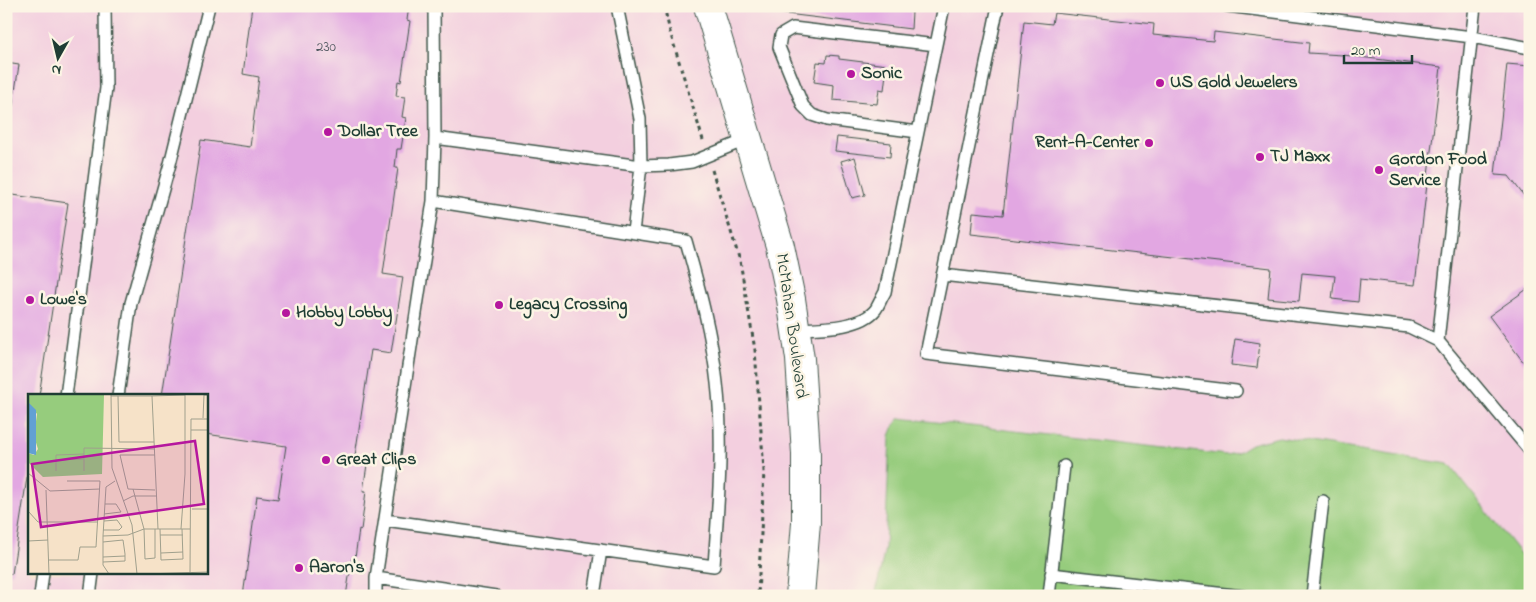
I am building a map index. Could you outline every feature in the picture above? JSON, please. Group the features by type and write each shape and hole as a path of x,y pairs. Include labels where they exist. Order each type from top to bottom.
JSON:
{"street":[{"name":"McMahan Boulevard","path":"708,6 780,246 796,329 800,359 806,454 806,523 800,596"}],"lane":[{"path":"66,394 106,88 105,6"},
{"path":"118,394 131,303 170,164 209,6"},
{"path":"376,596 376,578 433,201 435,138 434,6"},
{"path":"617,6 640,119 641,166 632,232"},
{"path":"796,329 840,326 857,322 875,311 885,292 944,6"},
{"path":"998,6 926,354 1236,391"},
{"path":"1227,6 1472,37 1530,48"},
{"path":"1438,341 1475,6"},
{"path":"918,132 827,120 812,115 803,106 779,46 780,35 793,28 936,45"},
{"path":"435,138 641,166 692,162 748,139"},
{"path":"385,520 714,566 719,461 717,383 701,294 686,241 433,201"},
{"path":"942,275 1409,327 1438,341 1530,451"},
{"path":"1049,596 1064,466"},
{"path":"1312,596 1324,501"},
{"path":"594,596 601,550"},
{"path":"40,596 43,574"},
{"path":"90,596 93,574"},
{"path":"1051,574 1243,596"},
{"path":"376,578 496,596"}],"path":[{"path":"664,6 670,32 740,261 755,350 764,471 758,596"}],"shaded area":[{"path":"6,6 1530,6 1530,566 1449,464 1251,444 1238,452 1227,455 900,418 890,436 885,548 875,596 6,596"}],"green space":[{"path":"900,418 1227,455 1238,452 1251,444 1279,437 1449,464 1530,566 1530,596 875,596 885,548 890,436"}],"building":[{"name":"Hobby Lobby","path":"252,6 409,6 407,20 410,21 401,82 398,81 396,96 405,97 402,117 406,118 401,149 397,149 395,168 398,168 383,274 403,277 391,353 371,350 355,456 368,458 363,491 366,491 361,530 359,529 355,558 352,558 346,596 243,596 257,496 278,499 286,446 208,434 208,394 162,394 201,140 250,147 259,77 243,74"},
{"path":"769,6 861,6 912,12 911,29 770,12"},
{"path":"1054,13 1154,24 1153,35 1213,41 1214,32 1309,43 1308,53 1343,55 1441,67 1415,285 1360,279 1358,302 1332,299 1335,276 1302,273 1299,301 1268,298 1271,268 971,234 973,212 1003,215 1024,21 1052,24"},
{"name":"Sonic","path":"827,55 839,56 839,59 887,65 884,90 879,89 877,104 833,100 834,85 814,82 817,62 826,63"},
{"path":"6,63 19,65 7,143 6,143"},
{"path":"1507,64 1530,66 1530,204 1509,176 1495,175"},
{"path":"837,137 891,143 890,157 835,151"},
{"path":"855,157 865,195 852,198 841,161"},
{"name":"Lowe's","path":"6,194 68,203 39,394 28,394 28,471 12,574 6,573"},
{"path":"1530,287 1530,371 1489,316"},
{"path":"1235,339 1260,343 1257,368 1231,365"}],"place":[{"name":"Sonic","path":"851,74"},
{"name":"US Gold Jewelers","path":"1160,83"},
{"name":"Dollar Tree","path":"328,132"},
{"name":"Rent-A-Center","path":"1149,143"},
{"name":"TJ Maxx","path":"1260,157"},
{"name":"Gordon Food Service","path":"1379,170"},
{"name":"Lowe's","path":"30,300"},
{"name":"Legacy Crossing","path":"499,305"},
{"name":"Hobby Lobby","path":"286,313"},
{"name":"Great Clips","path":"326,460"},
{"name":"Aaron's","path":"299,568"}]}
